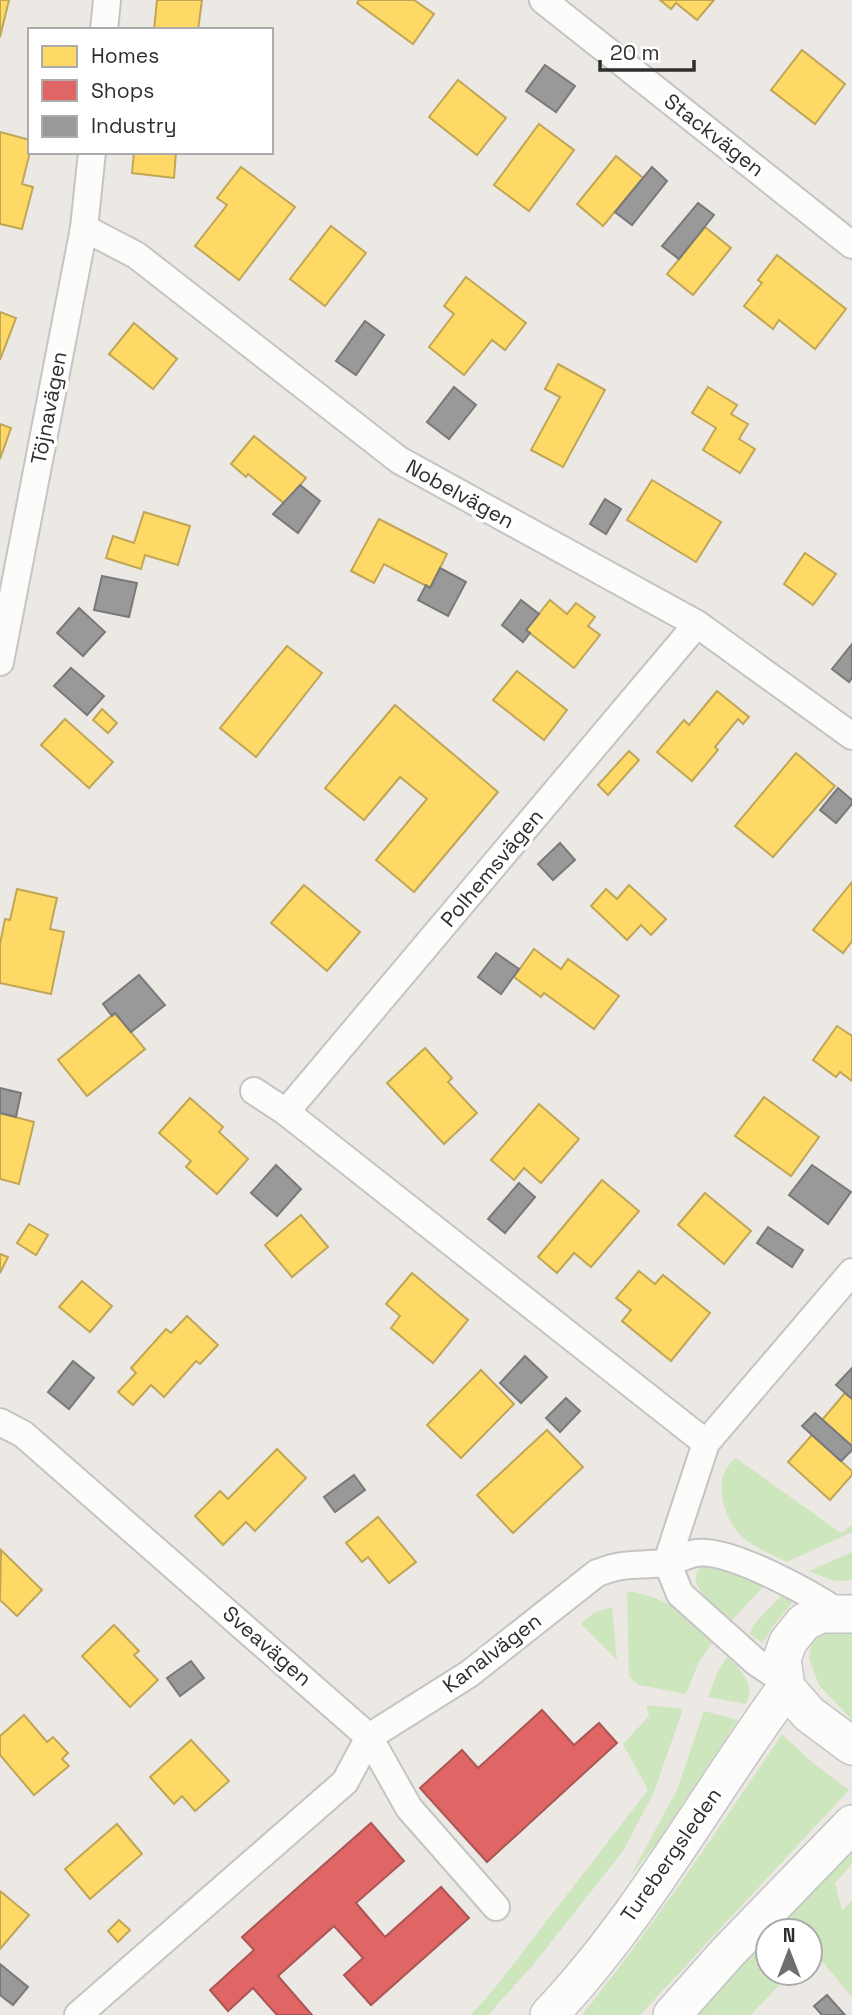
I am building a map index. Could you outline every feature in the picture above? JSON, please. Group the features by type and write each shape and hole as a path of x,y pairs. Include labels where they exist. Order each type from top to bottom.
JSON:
{"main road":[{"path":"845,1613 821,1614 804,1622 788,1642 782,1659 785,1685 809,1714 852,1746"},
{"name":"Turebergsleden","path":"549,2015 580,1982 673,1857 785,1685"},
{"path":"672,2015 737,1942 852,1824"}],"street":[{"path":"104,28 107,0"},
{"name":"Stackvägen","path":"543,0 852,245"},
{"name":"Töjnavägen","path":"0,662 84,228 92,154"},
{"name":"Nobelvägen","path":"84,228 136,255 399,460 697,624 852,736"},
{"name":"Polhemsvägen","path":"286,1112 697,624"},
{"path":"254,1091 286,1112 706,1443"},
{"path":"785,1685 680,1594 667,1562 706,1443 852,1272"},
{"name":"Sveavägen","path":"0,1422 34,1443 369,1737 410,1808 496,1907"},
{"name":"Kanalvägen","path":"78,2015 345,1782 369,1737 469,1674 597,1573 616,1566 667,1562 697,1552 723,1557 786,1580 845,1613"}],"green space":[{"path":"736,1458 841,1533 852,1525 852,1532 787,1562 753,1545 730,1522 722,1496 723,1475"},
{"path":"852,1552 852,1580 830,1579 809,1571"},
{"path":"706,1563 767,1583 732,1620 703,1594 698,1586 698,1570"},
{"path":"785,1592 796,1598 763,1643 749,1634 756,1622"},
{"path":"627,1593 657,1599 677,1610 695,1624 712,1643 699,1662 686,1694 639,1685 629,1676"},
{"path":"612,1607 617,1660 581,1624 595,1612"},
{"path":"839,1629 852,1631 852,1720 819,1685 809,1659 812,1642 822,1634"},
{"path":"727,1657 746,1678 749,1697 746,1704 708,1697 718,1671"},
{"path":"646,1705 683,1709 654,1792 623,1851 533,1965 488,2015 471,2015 648,1790 623,1744 649,1716"},
{"path":"704,1711 738,1720 656,1844 630,1877 677,1790"},
{"path":"782,1734 814,1764 849,1790 640,2015 582,2015 660,1912"},
{"path":"852,1848 852,1864 835,1883 842,1911 852,1900 852,1997 824,1963 824,1917 785,1917"},
{"path":"754,1952 754,1987 777,1987 751,2015 697,2015"}],"building: Homes":[{"path":"0,0 9,0 0,37"},
{"path":"157,0 202,0 198,28 154,28"},
{"path":"359,0 414,0 434,14 413,44 357,3"},
{"path":"660,0 714,0 697,20 676,3 671,9"},
{"path":"802,50 845,84 815,124 771,90"},
{"path":"458,80 506,118 477,155 429,117"},
{"path":"539,124 574,150 529,211 494,185"},
{"path":"0,132 28,139 30,154 22,184 33,187 22,229 0,224"},
{"path":"134,154 176,154 174,178 132,173"},
{"path":"616,156 643,178 603,226 577,204"},
{"path":"241,167 295,207 239,280 195,246 227,205 217,198"},
{"path":"331,226 366,253 325,306 290,279"},
{"path":"705,227 731,248 693,295 667,274"},
{"path":"777,255 846,309 815,349 779,320 773,329 744,306 762,283 758,280"},
{"path":"466,277 526,323 505,350 492,340 464,375 429,347 454,314 444,306"},
{"path":"0,312 16,318 0,360"},
{"path":"134,323 177,359 153,389 109,354"},
{"path":"558,364 605,390 563,467 531,450 560,397 545,389"},
{"path":"708,387 737,405 731,414 748,424 739,439 755,449 740,473 703,450 716,428 692,413"},
{"path":"0,424 11,428 0,459"},
{"path":"254,436 306,478 285,504 231,464"},
{"path":"652,480 721,522 696,562 627,520"},
{"path":"144,512 190,526 178,565 145,555 141,569 106,558 113,536 134,543"},
{"path":"379,519 447,554 430,588 384,564 374,583 351,571"},
{"path":"805,553 836,574 813,605 784,584"},
{"path":"550,600 567,614 576,603 595,617 588,626 600,635 574,668 526,630"},
{"path":"287,646 322,673 256,757 220,728"},
{"path":"517,671 567,710 544,740 493,700"},
{"path":"717,691 749,717 743,724 738,719 715,747 718,750 692,781 657,752 684,720 689,725"},
{"path":"395,705 498,792 414,892 376,860 427,799 400,777 364,820 325,788"},
{"path":"102,709 117,723 108,733 93,720"},
{"path":"65,719 113,762 89,788 41,745"},
{"path":"629,751 639,760 608,795 598,785"},
{"path":"796,753 835,786 773,857 735,826"},
{"path":"852,882 852,941 843,953 813,930"},
{"path":"304,885 360,932 327,971 271,923"},
{"path":"629,885 666,919 651,935 641,925 627,940 591,906 606,889 617,899"},
{"path":"17,889 57,898 50,929 64,932 51,994 0,983 0,944 5,919 10,920"},
{"path":"534,949 561,969 568,959 619,996 594,1029 544,993 541,997 514,977"},
{"path":"115,1013 145,1049 87,1096 58,1060"},
{"path":"837,1026 852,1036 852,1081 840,1072 836,1077 813,1060"},
{"path":"425,1048 452,1078 448,1082 477,1113 444,1144 387,1083"},
{"path":"764,1097 819,1137 791,1176 735,1136"},
{"path":"190,1098 223,1127 219,1132 248,1159 217,1194 186,1167 191,1161 159,1133"},
{"path":"539,1104 579,1139 541,1183 524,1168 514,1180 491,1160"},
{"path":"0,1113 34,1122 19,1184 0,1179"},
{"path":"602,1180 639,1211 591,1267 574,1253 557,1273 538,1257"},
{"path":"705,1193 751,1231 724,1264 678,1225"},
{"path":"301,1215 328,1247 292,1277 265,1245"},
{"path":"29,1224 48,1235 36,1255 17,1243"},
{"path":"0,1254 8,1257 0,1273"},
{"path":"639,1271 655,1284 663,1275 710,1313 671,1361 622,1321 631,1310 616,1298"},
{"path":"412,1273 468,1320 433,1363 391,1328 400,1316 386,1304"},
{"path":"82,1281 112,1306 90,1332 59,1307"},
{"path":"187,1316 218,1345 200,1364 196,1361 164,1397 151,1385 133,1405 118,1392 136,1373 131,1368 166,1329 171,1333"},
{"path":"481,1370 514,1404 461,1458 427,1425"},
{"path":"845,1393 852,1399 852,1446 822,1420"},
{"path":"547,1430 583,1467 513,1533 477,1495"},
{"path":"812,1435 852,1471 852,1475 830,1500 788,1462"},
{"path":"277,1449 306,1478 255,1531 246,1522 223,1545 195,1516 220,1491 228,1499"},
{"path":"378,1517 416,1562 389,1583 368,1557 362,1562 346,1543"},
{"path":"1,1550 42,1590 17,1616 0,1600"},
{"path":"114,1625 139,1651 134,1655 158,1680 130,1707 82,1656"},
{"path":"24,1715 47,1742 53,1737 68,1753 62,1759 69,1766 34,1795 0,1755 0,1736"},
{"path":"191,1740 229,1781 195,1811 182,1796 174,1804 150,1777"},
{"path":"117,1824 142,1854 90,1899 65,1869"},
{"path":"0,1891 29,1915 0,1949"},
{"path":"119,1920 130,1930 118,1942 108,1931"}],"building: Shops":[{"path":"542,1710 574,1745 599,1723 617,1743 487,1862 420,1788 462,1750 478,1768"},
{"path":"371,1823 404,1861 356,1903 385,1937 441,1887 469,1918 371,2005 344,1975 363,1958 334,1926 278,1976 312,2015 277,2015 253,1988 228,2011 210,1990 254,1950 242,1937"}],"building: Industry":[{"path":"545,65 575,86 556,112 526,91"},
{"path":"652,167 667,181 632,225 615,212"},
{"path":"698,203 714,215 679,259 662,246"},
{"path":"365,321 384,335 356,375 336,361"},
{"path":"454,387 476,405 449,439 427,422"},
{"path":"300,485 320,501 298,533 273,514"},
{"path":"605,499 621,509 606,534 590,524"},
{"path":"440,568 466,582 448,616 418,600 426,585 430,588"},
{"path":"102,576 137,583 129,617 94,610"},
{"path":"521,600 539,614 526,630 530,633 523,642 502,625"},
{"path":"79,608 105,632 83,656 57,633"},
{"path":"852,644 852,678 849,682 832,669"},
{"path":"71,668 104,696 87,715 54,686"},
{"path":"838,788 852,800 852,804 836,823 820,810"},
{"path":"560,843 575,860 553,880 538,864"},
{"path":"496,953 519,969 501,994 478,977"},
{"path":"139,975 165,1005 131,1032 115,1013 112,1016 103,1004"},
{"path":"0,1088 21,1093 16,1117 0,1113"},
{"path":"276,1165 301,1189 277,1216 251,1193"},
{"path":"812,1165 851,1192 828,1224 789,1195"},
{"path":"519,1183 535,1197 505,1233 488,1219"},
{"path":"768,1227 803,1250 792,1267 757,1243"},
{"path":"525,1356 547,1377 521,1403 500,1383"},
{"path":"73,1361 94,1378 69,1409 48,1392"},
{"path":"852,1368 852,1399 836,1385"},
{"path":"566,1398 580,1411 560,1432 546,1418"},
{"path":"815,1413 852,1446 852,1450 841,1461 802,1426"},
{"path":"354,1475 365,1490 335,1512 324,1497"},
{"path":"191,1661 204,1678 180,1696 167,1678"},
{"path":"0,1964 28,1987 13,2005 0,1995"},
{"path":"827,1995 845,2015 822,2015 814,2006"}]}
